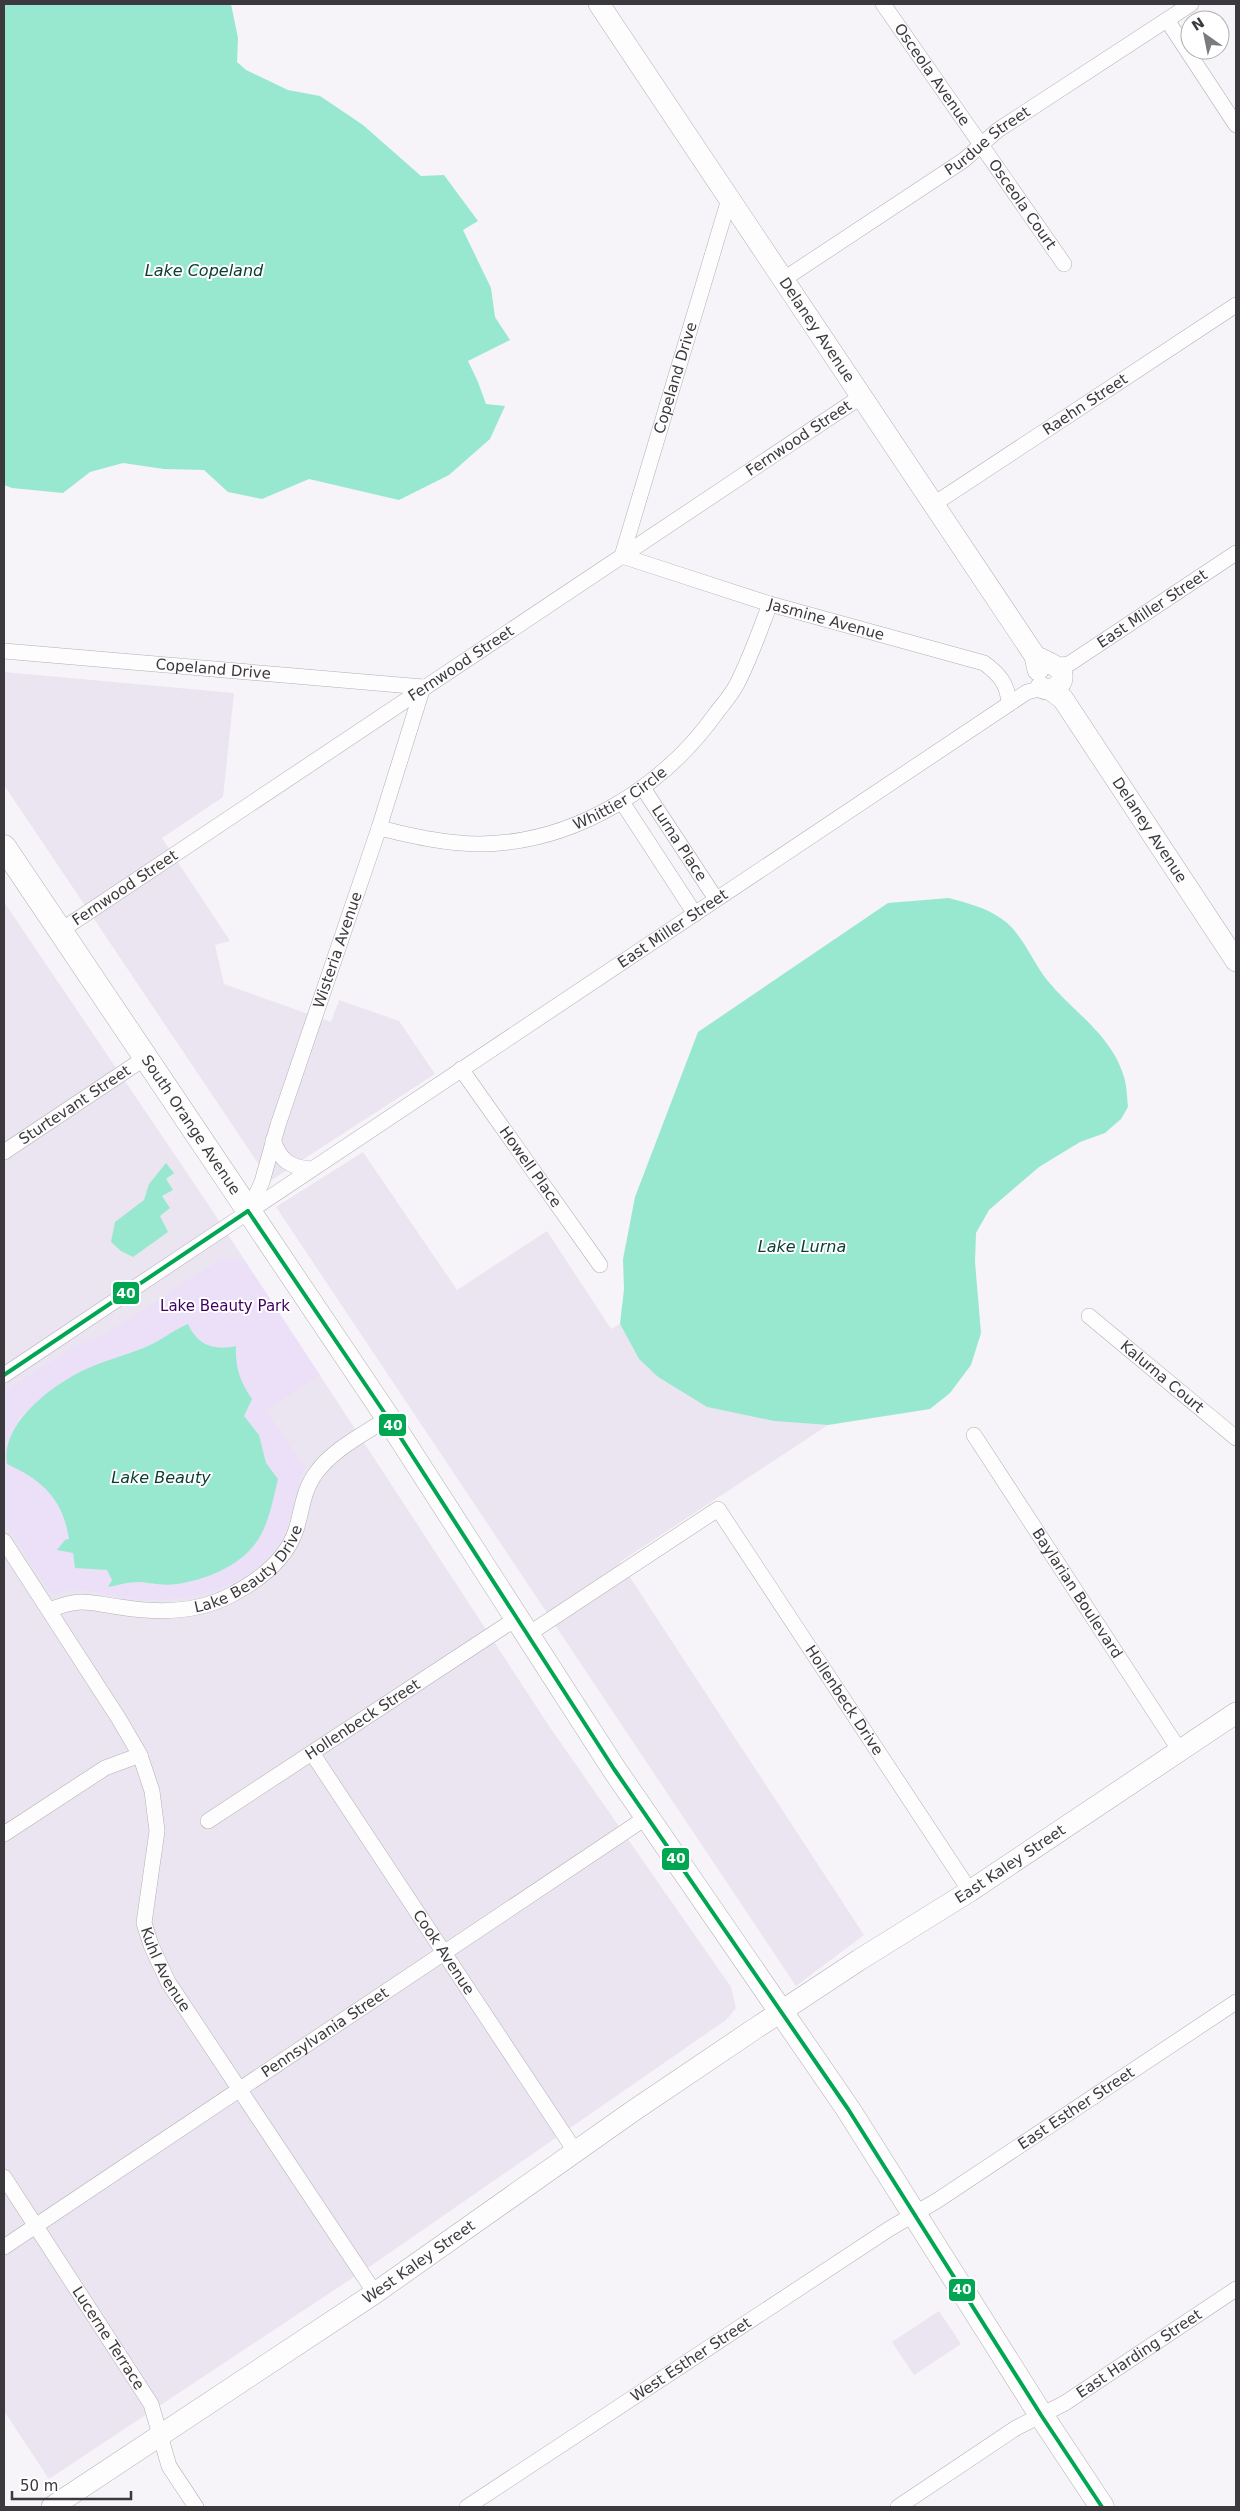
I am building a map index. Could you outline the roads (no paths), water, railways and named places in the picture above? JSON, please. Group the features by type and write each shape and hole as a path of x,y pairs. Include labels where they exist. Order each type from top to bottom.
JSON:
{"main road":[{"name":"South Orange Avenue","path":"4,847 388,1418 647,1817 848,2109 1040,2415 1102,2507"}],"street":[{"name":"Delaney Avenue","path":"599,4 934,504 1236,960"},
{"name":"Osceola Avenue","path":"883,4 981,145"},
{"name":"Purdue Street","path":"784,279 964,160 998,130 1191,4"},
{"path":"1167,20 1236,125"},
{"name":"Osceola Court","path":"981,145 1064,264"},
{"name":"Copeland Drive","path":"622,556 729,199"},
{"name":"Raehn Street","path":"934,504 1236,305"},
{"name":"Fernwood Street","path":"60,931 423,687 862,396"},
{"name":"East Miller Street","path":"314,1166 1236,553"},
{"name":"Jasmine Avenue","path":"622,556 770,604 984,663 1002,679 1009,694 1009,704"},
{"name":"Whittier Circle","path":"379,828 444,843 482,844 519,840 561,829 622,802 643,788 678,758 704,732 737,685 770,604"},
{"name":"Copeland Drive","path":"4,652 423,687"},
{"name":"Wisteria Avenue","path":"248,1211 262,1182 273,1140 379,828 423,687"},
{"name":"Lurna Place","path":"643,788 716,899"},
{"name":"Lurna Place","path":"622,802 695,914"},
{"name":"Sturtevant Street","path":"4,1152 145,1058"},
{"name":"Howell Place","path":"461,1069 600,1265"},
{"path":"273,1140 278,1152 288,1165 314,1166"},
{"path":"4,1375 314,1166"},
{"name":"Kalurna Court","path":"1089,1316 1236,1438"},
{"name":"Lake Beauty Drive","path":"50,1610 78,1600 120,1608 167,1611 212,1603 244,1588 270,1569 291,1542 306,1491 315,1473 324,1463 388,1418"},
{"name":"Baylarian Boulevard","path":"974,1435 1180,1751"},
{"name":"Hollenbeck Street","path":"208,1821 312,1753 718,1509"},
{"name":"Hollenbeck Drive","path":"718,1509 970,1891"},
{"name":"Kuhl Avenue","path":"4,1542 50,1610 124,1726 140,1755 152,1791 157,1831 144,1923 168,1982 375,2293"},
{"name":"East Kaley Street","path":"782,2012 859,1960 970,1891 1236,1713"},
{"name":"Cook Avenue","path":"312,1753 576,2152"},
{"path":"4,1834 105,1768 140,1755"},
{"name":"Pennsylvania Street","path":"4,2248 238,2088 647,1817"},
{"name":"East Esther Street","path":"914,2214 1236,2002"},
{"name":"West Kaley Street","path":"52,2507 375,2293 576,2152 782,2012"},
{"name":"Lucerne Terrace","path":"4,2177 150,2404 161,2436 168,2466 196,2507"},
{"name":"West Esther Street","path":"467,2507 914,2214"},
{"name":"East Harding Street","path":"898,2507 1016,2428 1065,2403 1236,2289"}],"water":[{"name":"Lake Copeland","path":"4,4 231,4 238,38 237,62 246,70 288,90 320,96 363,125 421,176 444,175 478,221 463,230 491,288 495,317 510,340 468,361 486,404 505,406 490,439 449,475 399,500 309,479 262,499 228,492 204,470 164,469 123,463 90,472 63,493 12,488 4,485"},
{"name":"Lake Lurna","path":"949,898 990,912 1009,925 1021,939 1047,980 1091,1025 1111,1049 1124,1077 1128,1107 1121,1119 1105,1133 1080,1142 1039,1167 989,1210 976,1233 975,1262 981,1333 971,1365 950,1393 930,1409 828,1425 774,1421 707,1407 658,1377 639,1359 620,1324 624,1289 623,1259 635,1197 698,1032 888,903"},
{"path":"166,1163 174,1173 166,1179 173,1190 162,1196 170,1208 160,1216 168,1232 133,1257 121,1251 111,1242 115,1222 144,1200 149,1184"},
{"name":"Lake Beauty","path":"188,1324 196,1337 207,1345 220,1348 236,1346 236,1361 239,1374 252,1399 244,1416 259,1435 266,1463 278,1479 270,1511 265,1527 250,1550 242,1558 222,1570 199,1579 177,1584 162,1585 135,1582 108,1587 112,1580 107,1570 75,1568 73,1553 57,1550 65,1540 69,1539 62,1513 49,1492 31,1477 7,1464 7,1449 11,1435 30,1409 55,1387 88,1368 148,1346"}],"park label":[{"name":"Lake Beauty Park","path":"225,1306"}]}
